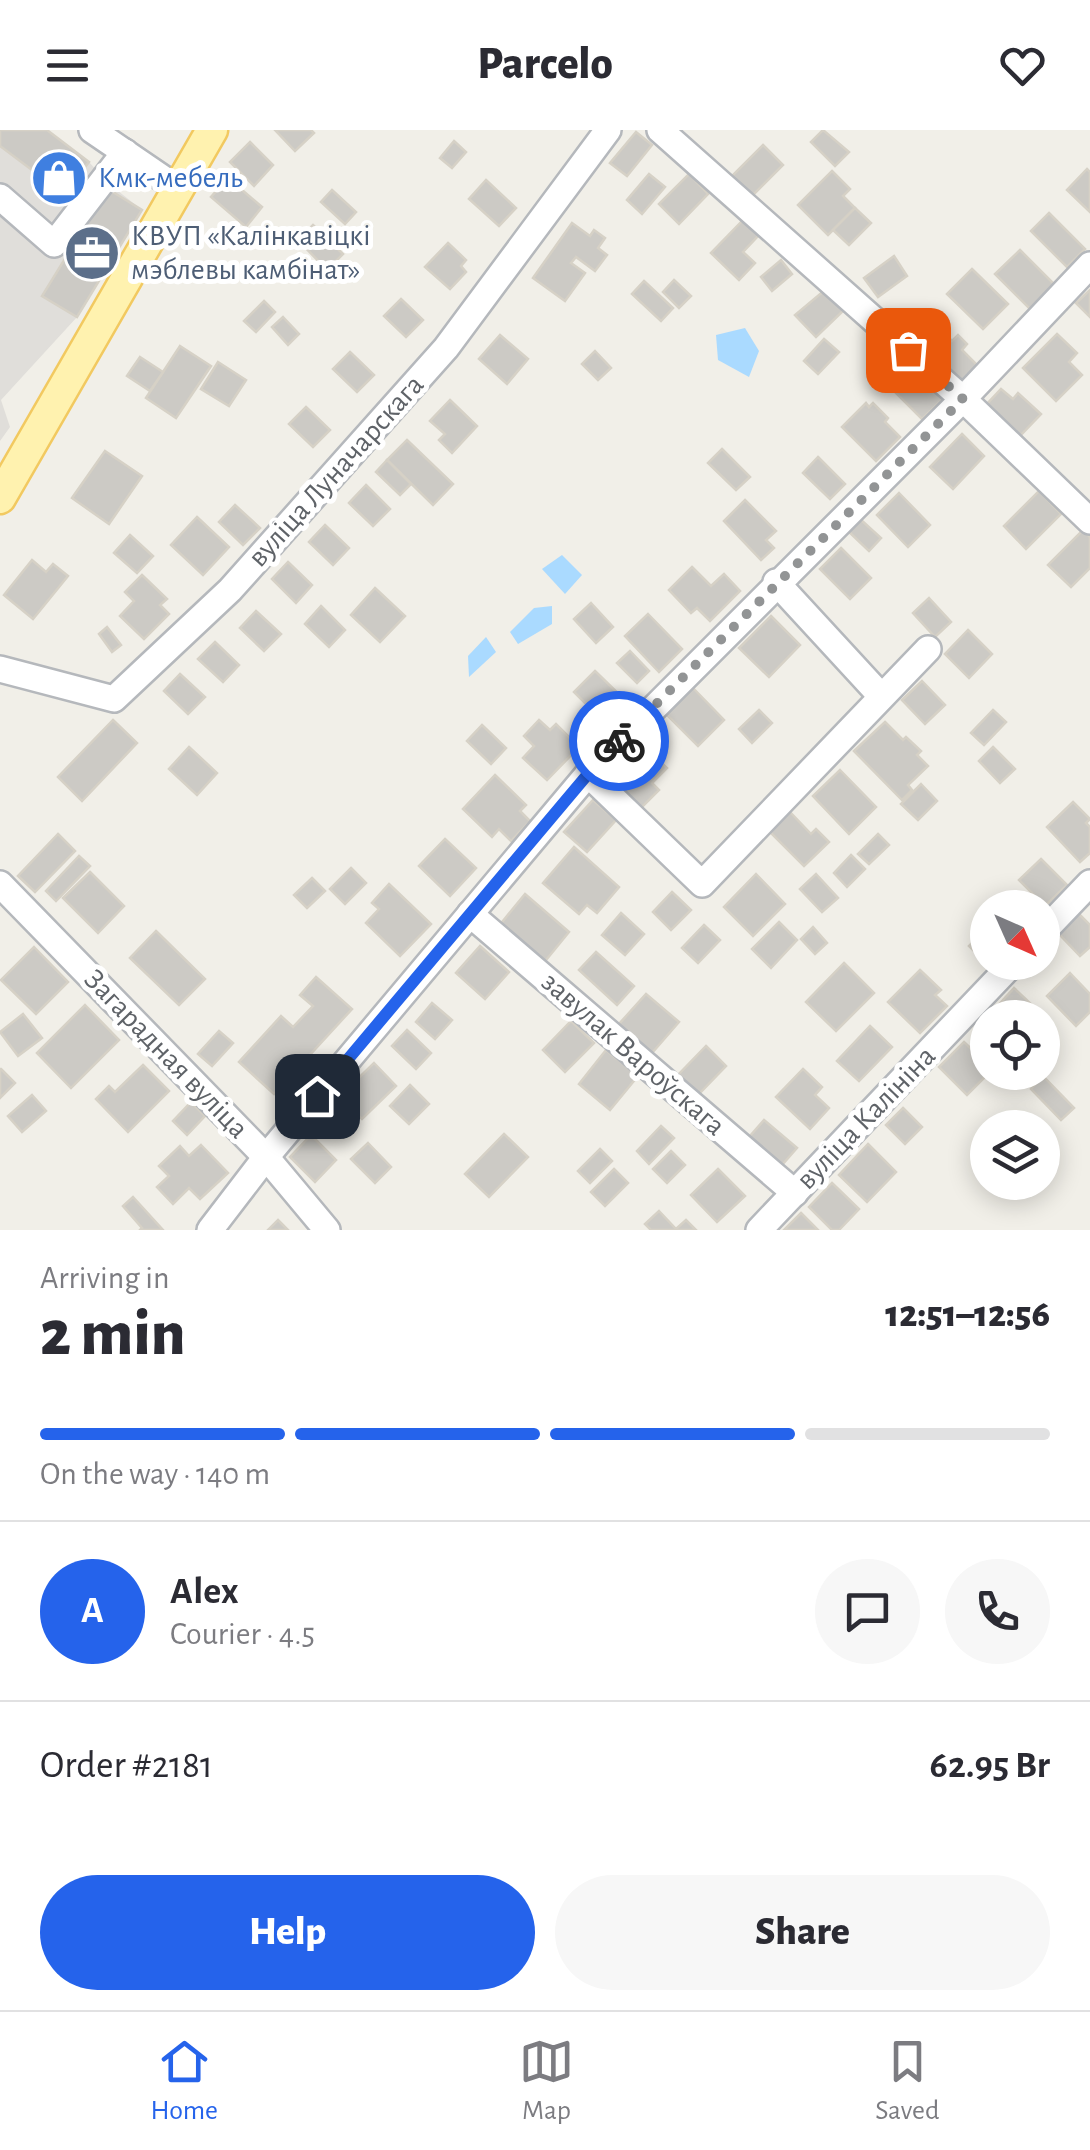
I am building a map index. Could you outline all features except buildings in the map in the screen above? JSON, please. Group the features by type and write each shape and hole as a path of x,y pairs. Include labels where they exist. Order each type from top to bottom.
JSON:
{"main road":[{"path":"0,498 212,130"}],"street":[{"path":"92,130 176,188"},
{"name":"вуліца Луначарскага","path":"0,669 114,700 230,590 446,348 608,130"},
{"path":"660,130 963,399 1090,521"},
{"path":"0,196 54,244 125,152"},
{"path":"210,1230 266,1157 588,774 963,399 1090,265"},
{"path":"776,582 881,696"},
{"path":"588,774 702,884 928,649"},
{"path":"1060,914 1090,882"},
{"name":"Загарадная вуліца","path":"0,884 266,1157 327,1230"},
{"name":"завулак Вароўскага","path":"470,914 795,1193"},
{"name":"вуліца Калініна","path":"759,1230 997,980"}],"shaded area":[{"name":"КВУП «Калінкавіцкі мэблевы камбінат»","path":"0,130 47,130 142,210 77,317 1,400 10,427 0,441"}],"water":[{"path":"745,328 759,351 749,377 718,360 716,335"},
{"path":"562,555 582,575 565,594 542,569"},
{"path":"552,606 552,624 518,644 510,632 534,608"},
{"path":"486,637 496,652 469,677 468,656"}],"way so far":[{"path":"619,741 963,399 908,350"}],"place":[{"name":"Кмк-мебель","path":"59,178"},
{"name":"КВУП «Калінкавіцкі мэблевы камбінат»","path":"92,253"}],"route":[{"path":"317,1096 619,741"}]}
